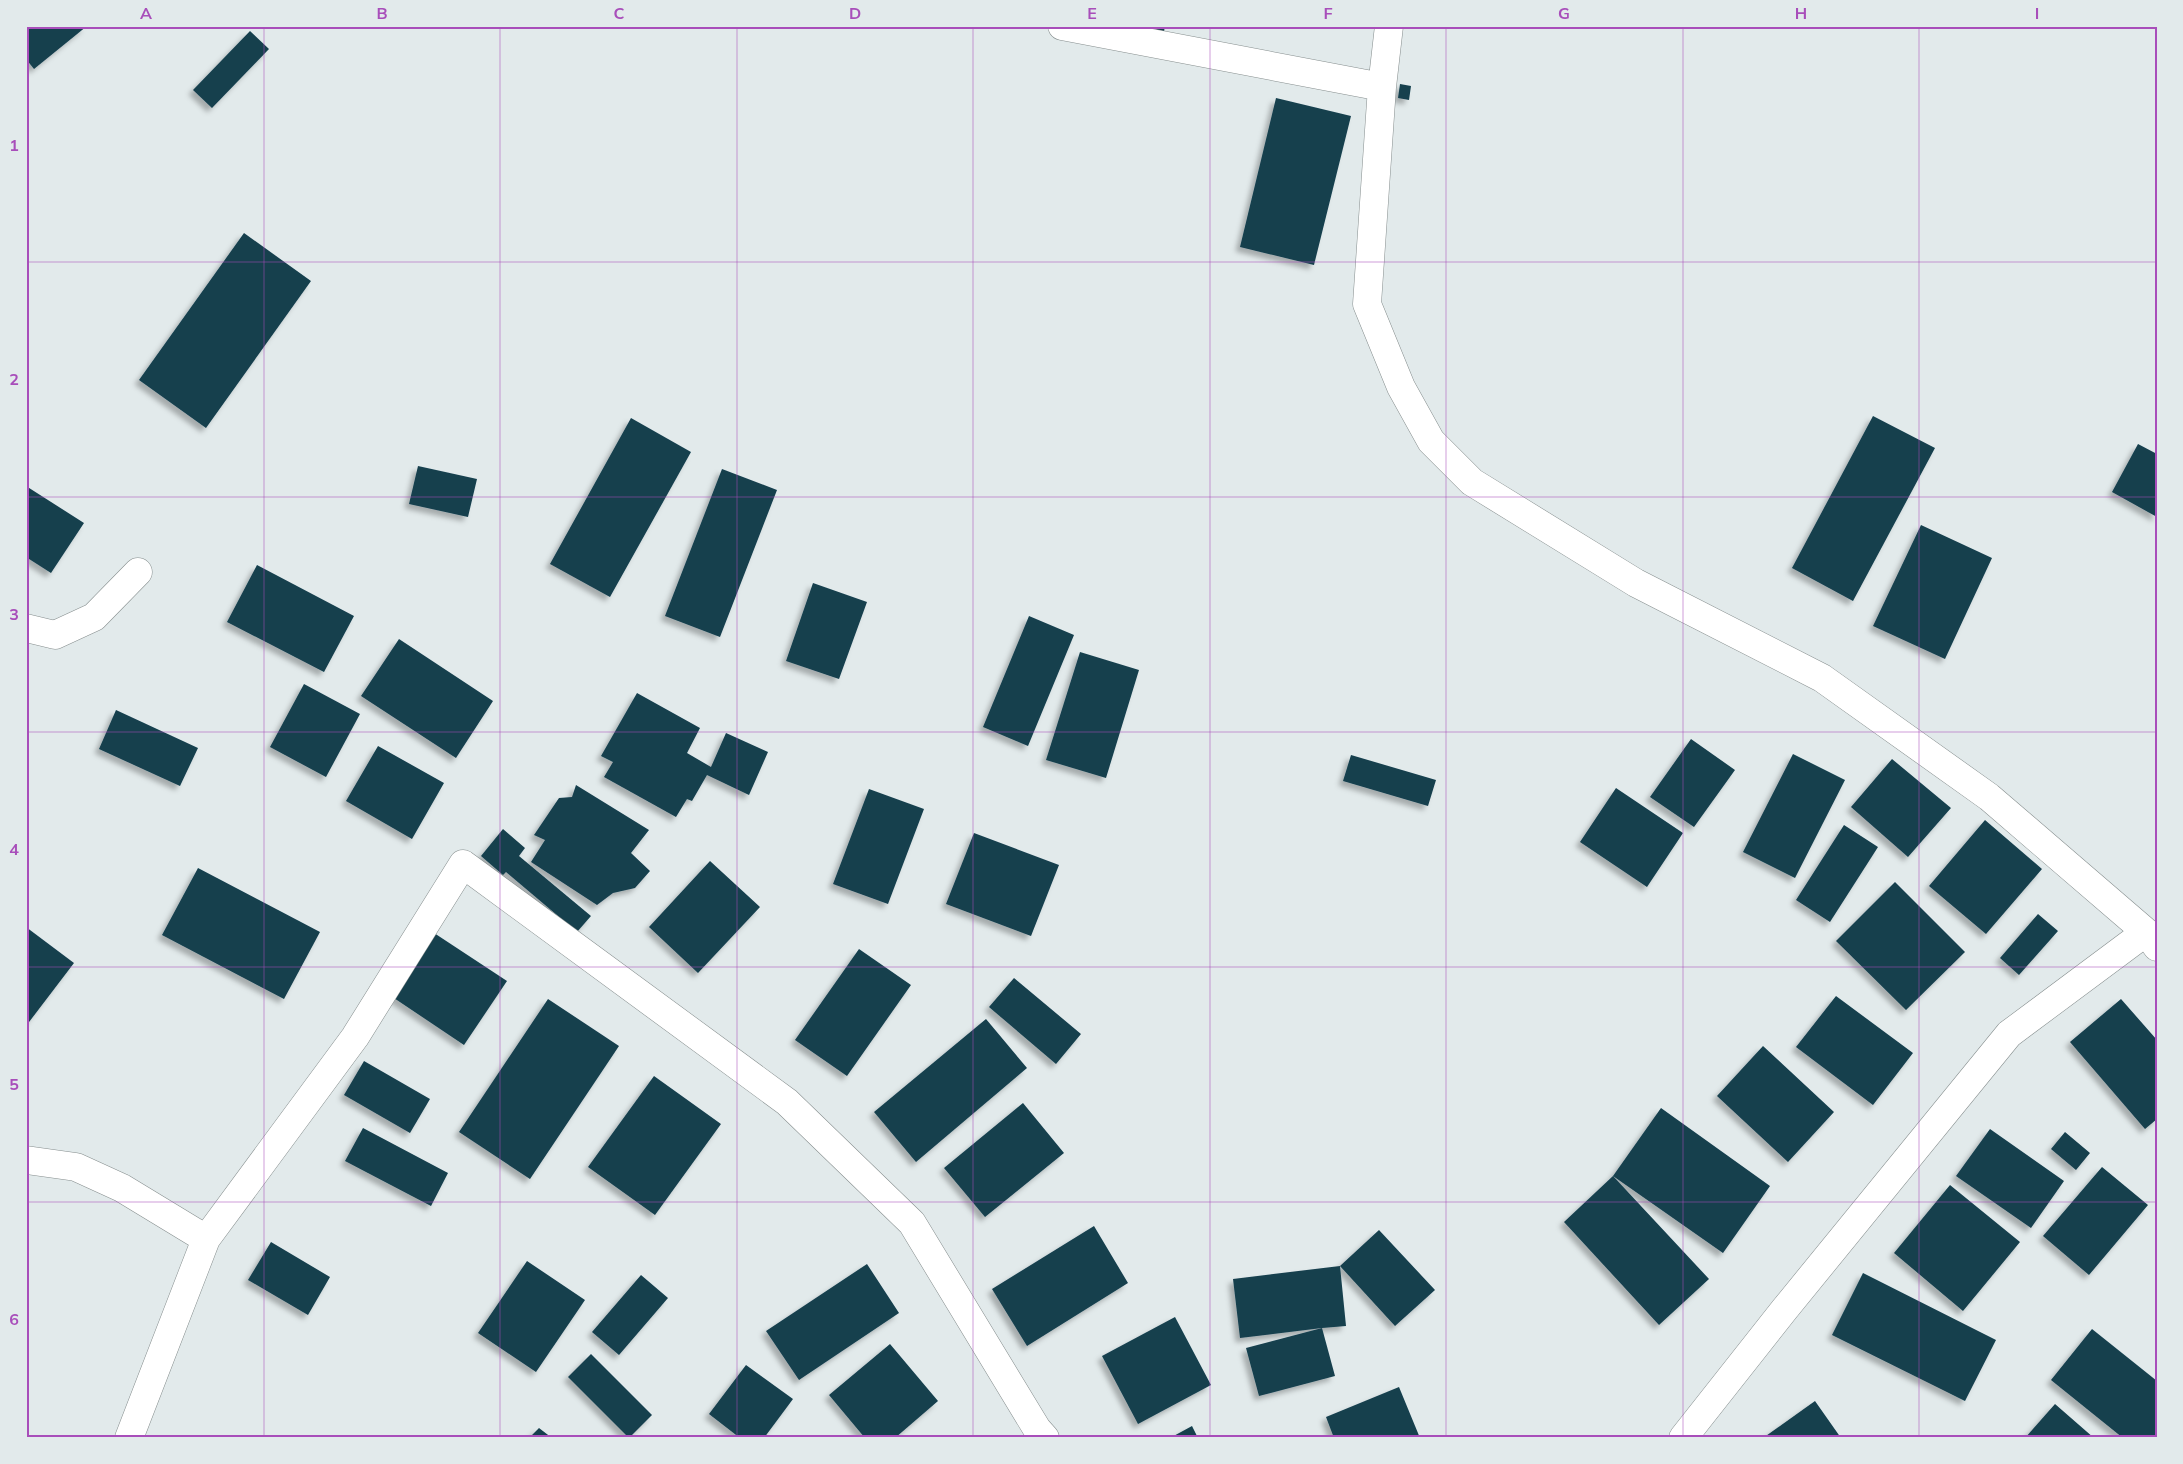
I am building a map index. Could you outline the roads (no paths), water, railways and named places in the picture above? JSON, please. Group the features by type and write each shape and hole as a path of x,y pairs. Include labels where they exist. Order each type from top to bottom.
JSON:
{"street":[{"path":"1062,26 1382,87"},
{"path":"1389,26 1382,87 1367,304 1401,387 1431,441 1472,482 1636,583 1822,678 1989,796 2151,939 2009,1034 1790,1302 1683,1438"},
{"path":"26,628 55,635 94,617 138,572"},
{"path":"129,1438 206,1239 355,1037 463,864 787,1102 912,1223 1037,1429 1045,1438"},
{"path":"26,1160 76,1167 122,1188 206,1239"}]}
